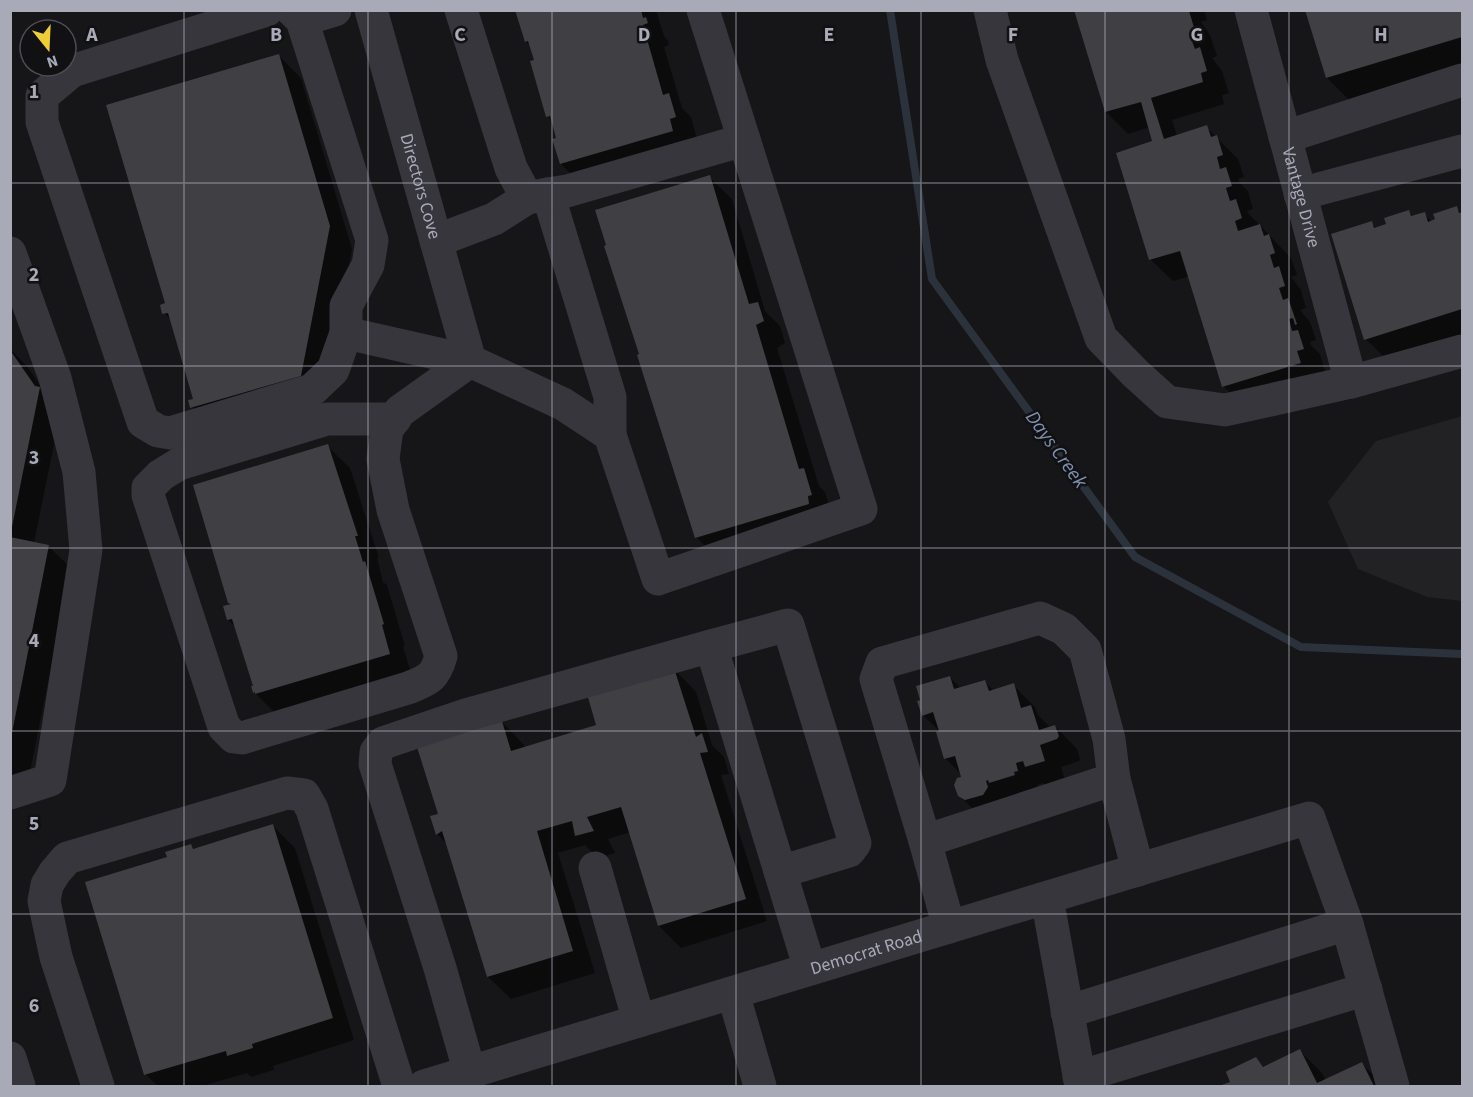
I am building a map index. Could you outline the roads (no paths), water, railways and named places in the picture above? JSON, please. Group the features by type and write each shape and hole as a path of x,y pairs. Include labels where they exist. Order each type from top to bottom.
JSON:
{"street":[{"path":"267,10 72,71 42,96 42,122 143,422 158,431 170,433 312,390 333,370 346,333 346,306 368,266 372,240 297,15 335,10"},
{"name":"Directors Cove","path":"371,10 470,362"},
{"path":"460,10 511,168 537,196 610,397 610,435 658,579 861,509 703,10"},
{"path":"990,10 1002,60 1101,338 1167,402 1225,410 1351,382 1462,351"},
{"name":"Vantage Drive","path":"1251,10 1351,382"},
{"path":"1285,137 1462,80"},
{"path":"436,241 494,219 537,196 567,191 744,140"},
{"path":"1300,194 1462,150"},
{"path":"10,253 18,293 55,378 79,472 86,550 50,780 10,793"},
{"path":"346,333 470,362 563,404 610,435"},
{"path":"395,419 327,419 180,464 161,475 148,488 148,495 224,727 234,736 242,738 408,688 430,679 438,667 441,656 393,510 383,459 387,429 395,419 400,411 470,362"},
{"path":"949,927 876,679 882,663 1040,618 1064,629 1085,650 1109,739 1114,779 1138,870"},
{"path":"470,1072 440,968 375,764 376,752 383,743 466,715 788,625 855,843 849,851 780,872"},
{"path":"711,646 810,969"},
{"path":"925,841 1114,779"},
{"path":"98,1086 56,957 44,901 47,885 55,872 67,858 287,793 304,795 312,809 399,1086"},
{"name":"Democrat Road","path":"424,1086 1309,818 1347,924"},
{"path":"595,868 639,1022"},
{"path":"1047,897 1080,1082 1366,989"},
{"path":"1067,1012 1347,924 1394,1086"},
{"path":"733,993 760,1086"},
{"path":"10,1058 19,1086"}],"waterway":[{"name":"Days Creek","path":"890,10 932,279 1135,557 1301,647 1462,654"}]}
